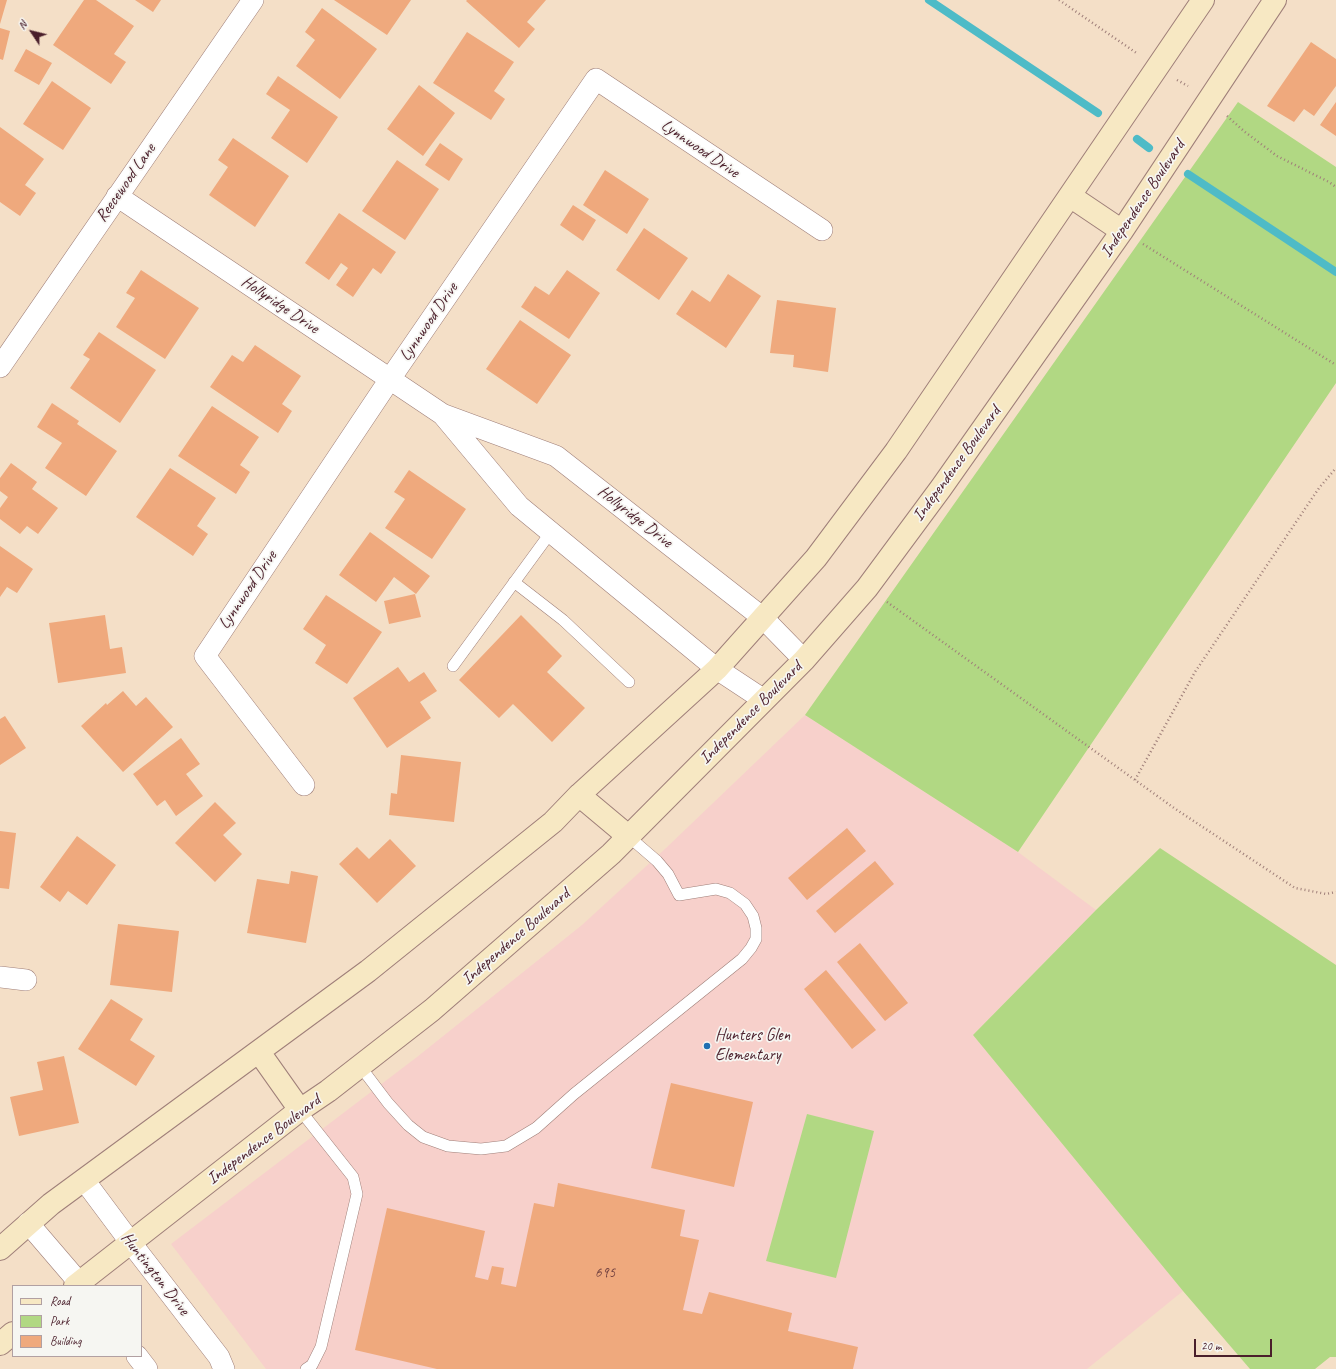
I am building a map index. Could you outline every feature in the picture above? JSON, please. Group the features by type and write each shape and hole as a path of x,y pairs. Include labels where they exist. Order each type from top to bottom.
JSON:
{"main road":[{"path":"0,1249 51,1204 374,966 553,822 579,795 717,669 816,558 896,451 1203,0"},
{"name":"Independence Boulevard","path":"78,1285 300,1110 328,1091 432,1010 611,854 804,660 867,588 941,488 1122,231 1275,0"},
{"path":"1070,196 1122,231"},
{"path":"579,795 628,836"},
{"path":"259,1052 300,1110"},
{"path":"0,1344 12,1334"}],"street":[{"name":"Reecewood Lane","path":"0,367 253,0"},
{"name":"Lynnwood Drive","path":"304,785 205,656 390,379 596,79 822,230"},
{"name":"Hollyridge Drive","path":"117,196 442,414 556,456 763,618 804,660"},
{"name":"Hollyridge Drive","path":"442,414 519,506 717,669 764,700"},
{"path":"0,977 26,980"},
{"name":"Huntington Drive","path":"84,1180 219,1356 224,1369"},
{"path":"28,1223 78,1285"},
{"path":"138,1357 148,1369"}],"lane":[{"path":"453,666 551,532"},
{"path":"514,582 563,620 629,682"},
{"path":"360,1066 388,1104 408,1125 423,1137 448,1146 481,1149 506,1146 536,1128 574,1094 742,959 756,939 756,928 753,916 746,904 730,893 716,889 679,895 668,874 657,861 628,836"},
{"path":"300,1110 353,1177 358,1194 321,1347 312,1365 306,1369"}],"path":[{"path":"1122,231 1336,365"},
{"path":"1135,780 1195,672 1319,488 1336,468"},
{"path":"867,588 1174,808 1295,888 1326,894 1336,892"}],"shaded area":[{"name":"Hunters Glen Elementary","path":"805,715 1018,852 1096,910 973,1035 1183,1291 1087,1369 266,1369 171,1244 417,1057 582,925 666,848"}],"green space":[{"path":"1238,102 1336,167 1336,383 1018,852 805,715"},
{"path":"1160,848 1336,965 1336,1357 1330,1357 1315,1369 1250,1369 1183,1291 973,1035 1096,910"},
{"path":"807,1114 874,1131 836,1278 766,1261"}],"building":[{"path":"0,0 7,0 0,24"},
{"path":"84,0 96,0 134,26 114,54 126,62 111,84 53,45"},
{"path":"135,0 161,0 153,12"},
{"path":"334,0 411,0 387,35"},
{"path":"546,0 527,22 535,29 519,48 466,1"},
{"path":"322,8 377,49 340,99 296,66 315,40 305,32"},
{"path":"0,28 10,31 3,60 0,59"},
{"path":"467,32 514,62 494,91 505,99 491,120 433,83"},
{"path":"1311,42 1336,59 1336,86 1314,116 1304,109 1294,122 1267,106"},
{"path":"26,49 52,63 39,85 14,71"},
{"path":"278,76 338,117 307,163 271,138 290,110 266,94"},
{"path":"52,81 91,108 63,150 23,124"},
{"path":"419,85 455,113 423,156 387,129"},
{"path":"1336,102 1336,136 1320,125"},
{"path":"0,127 44,159 25,185 36,193 20,216 0,202"},
{"path":"233,138 289,176 255,227 209,195 228,167 218,160"},
{"path":"440,143 463,159 449,181 425,165"},
{"path":"397,160 439,189 405,240 362,211"},
{"path":"605,170 649,199 627,234 583,205"},
{"path":"573,205 596,220 583,241 560,225"},
{"path":"339,213 396,252 381,274 373,268 353,297 336,285 348,268 341,263 329,280 305,263"},
{"path":"644,228 688,258 659,300 616,270"},
{"path":"141,270 199,308 165,359 116,327 135,298 126,293"},
{"path":"567,270 600,293 569,339 521,307 535,286 549,295"},
{"path":"728,274 761,296 726,348 676,314 692,290 710,302"},
{"path":"777,300 836,308 828,372 793,367 794,355 770,353"},
{"path":"520,320 571,355 537,404 486,369"},
{"path":"99,332 156,370 120,423 70,388 90,359 83,355"},
{"path":"255,345 301,376 282,404 292,411 278,433 210,387 232,355 243,362"},
{"path":"52,403 79,421 77,424 117,451 86,496 45,468 62,443 37,427"},
{"path":"212,406 259,437 240,465 250,472 236,494 178,456"},
{"path":"11,463 37,482 32,489 58,508 38,534 27,526 20,534 0,519 0,508 8,497 0,491 0,478"},
{"path":"170,468 216,498 197,526 208,534 193,556 136,517"},
{"path":"409,470 466,509 432,559 385,528 405,499 394,492"},
{"path":"370,532 430,576 416,594 394,577 376,602 339,575"},
{"path":"0,546 33,569 17,593 7,587 0,597"},
{"path":"415,594 421,617 389,624 384,601"},
{"path":"326,595 382,632 347,684 315,663 326,645 303,629"},
{"path":"105,615 110,649 122,647 126,673 58,683 49,623"},
{"path":"521,615 562,656 547,672 585,708 552,742 513,704 499,718 459,680"},
{"path":"398,667 409,682 424,672 437,691 420,702 431,718 387,748 353,698"},
{"path":"123,691 136,706 146,697 173,727 123,772 81,726 106,703 107,705"},
{"path":"5,716 26,748 0,765 0,719"},
{"path":"181,738 200,764 186,774 203,796 176,816 165,800 157,806 133,774"},
{"path":"401,755 461,762 454,822 389,815 391,793 397,794"},
{"path":"215,802 236,823 223,835 242,854 215,882 175,843"},
{"path":"847,828 866,851 807,900 788,878"},
{"path":"0,831 16,833 9,889 0,888"},
{"path":"77,836 116,865 87,905 68,891 60,902 40,887"},
{"path":"390,839 416,866 377,903 339,864 357,847 369,859"},
{"path":"875,861 894,884 835,933 816,911"},
{"path":"291,871 318,876 306,943 247,933 257,879 289,884"},
{"path":"118,924 179,931 172,992 110,985"},
{"path":"860,943 908,1003 885,1021 837,962"},
{"path":"826,970 876,1030 852,1049 804,989"},
{"path":"111,999 143,1019 130,1040 155,1056 136,1086 78,1049"},
{"path":"64,1056 79,1123 19,1136 10,1097 43,1090 37,1062"},
{"path":"671,1083 753,1102 734,1187 651,1168"},
{"path":"558,1183 685,1210 680,1236 699,1240 683,1310 702,1314 709,1292 792,1313 788,1331 858,1347 853,1369 437,1369 355,1350 387,1208 485,1231 475,1277 488,1280 492,1266 504,1268 501,1284 516,1287 534,1203 554,1207"}],"waterway":[{"path":"929,0 1098,113"},
{"path":"1137,139 1149,148"},
{"path":"1188,174 1336,272"}],"place":[{"name":"Hunters Glen Elementary","path":"707,1046"}]}
